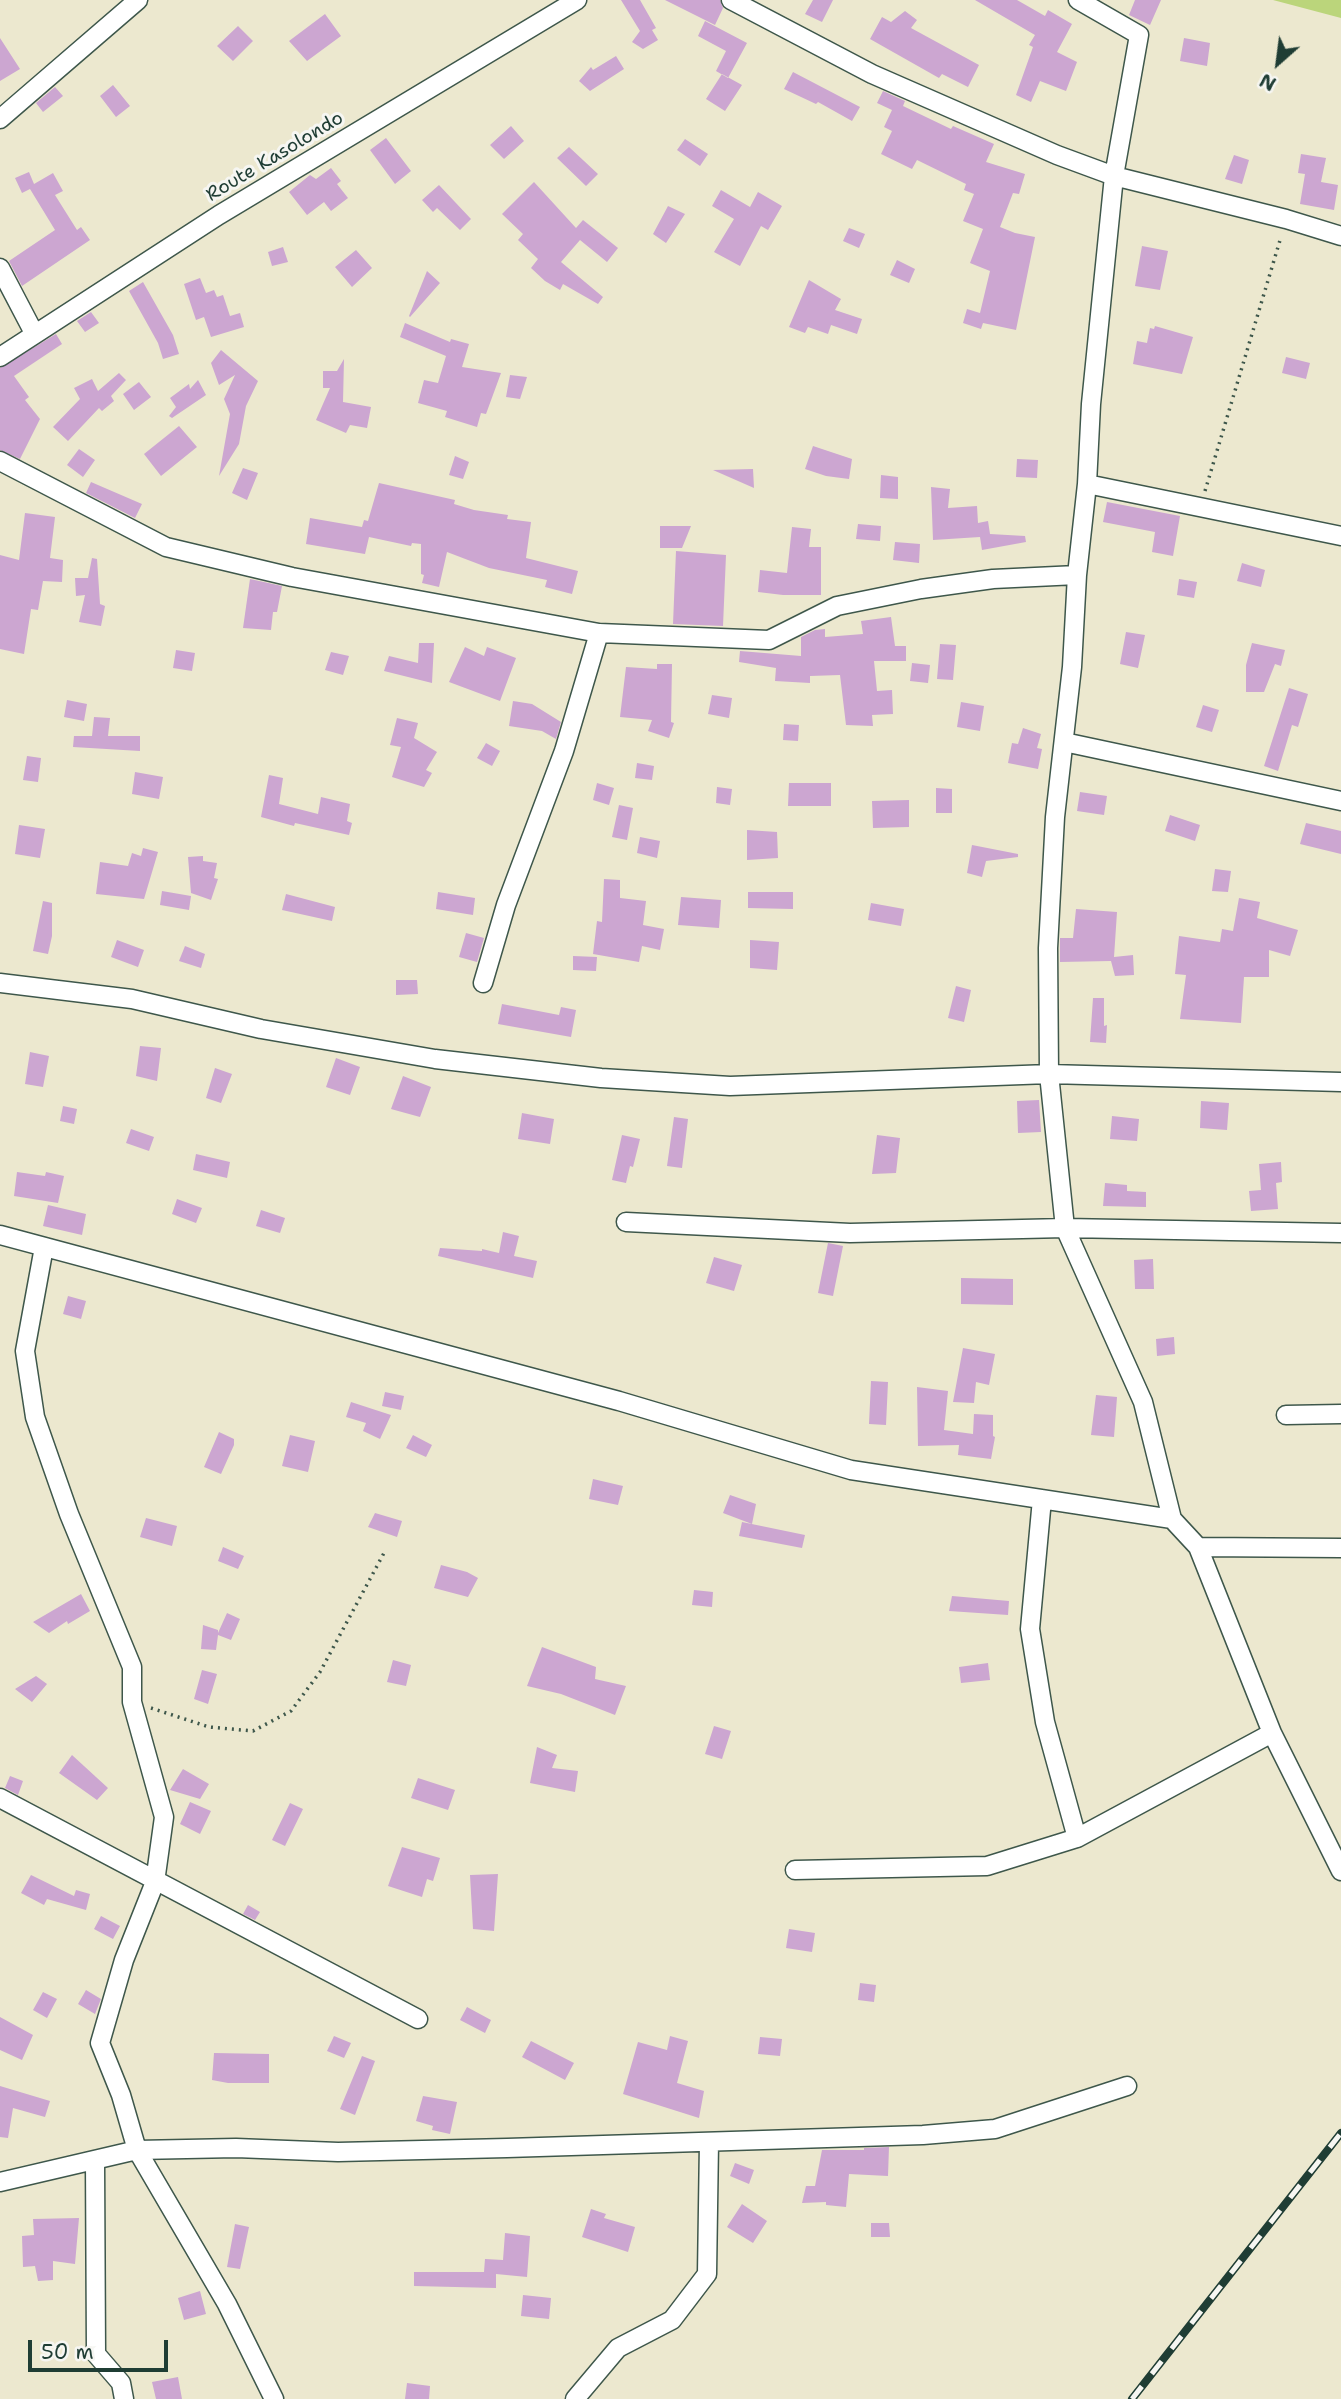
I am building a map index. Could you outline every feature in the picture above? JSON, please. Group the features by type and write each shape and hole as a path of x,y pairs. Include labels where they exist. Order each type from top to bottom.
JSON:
{"street":[{"path":"0,119 138,0"},
{"name":"Route Kasolondo","path":"0,356 219,215 577,0"},
{"path":"731,0 872,74 1057,155 1114,176 1286,219 1341,236"},
{"path":"1078,0 1139,35 1114,176 1091,404 1072,667 1055,817 1048,948 1049,1074 1065,1228 1143,1402 1171,1520 1198,1547 1272,1733 1341,1871"},
{"path":"0,268 34,333"},
{"path":"0,461 166,547 292,578 599,634 769,640 837,606 921,589 993,579 1077,575"},
{"path":"1087,484 1341,536"},
{"path":"483,983 506,905 564,751 599,634"},
{"path":"1064,742 1341,802"},
{"path":"0,983 132,999 261,1029 435,1059 601,1078 730,1086 1049,1074 1341,1082"},
{"path":"626,1223 850,1233 1065,1228 1341,1233"},
{"path":"0,1235 619,1401 851,1470 1171,1520"},
{"path":"44,1247 25,1351 35,1417 69,1514 132,1667 132,1702 164,1817 155,1882 124,1961 100,2042 121,2095 137,2150 227,2304 274,2399"},
{"path":"1286,1415 1341,1414"},
{"path":"1042,1499 1030,1629 1045,1722 1077,1838"},
{"path":"1198,1547 1341,1548"},
{"path":"796,1870 987,1866 1077,1838 1272,1733"},
{"path":"0,1798 418,2019"},
{"path":"0,2182 137,2150 236,2148 338,2152 923,2135 995,2129 1127,2086"},
{"path":"575,2399 618,2348 672,2320 707,2274 709,2141"},
{"path":"95,2161 96,2354 121,2383 124,2399"}],"path":[{"path":"1200,506 1286,219"},
{"path":"132,1702 209,1727 253,1731 291,1711 320,1672 384,1553"}],"green space":[{"path":"1273,0 1341,0 1341,18"}],"building":[{"path":"621,0 640,0 656,28 652,30 658,40 643,49 632,42 640,31"},
{"path":"665,0 720,0 723,8 715,25"},
{"path":"813,0 833,0 822,22 805,14"},
{"path":"975,0 1017,0 1045,16 1048,10 1072,24 1057,52 1077,62 1066,91 1040,81 1031,102 1016,95 1033,47 1029,45 1035,35"},
{"path":"1135,0 1161,0 1150,25 1129,15"},
{"path":"905,11 917,20 911,28 979,65 968,87 942,74 939,78 870,39 882,17 891,22"},
{"path":"325,14 341,36 307,61 289,41"},
{"path":"705,21 747,43 728,78 716,71 726,51 698,36"},
{"path":"238,26 253,41 233,61 217,46"},
{"path":"0,38 20,69 0,81"},
{"path":"1184,38 1210,43 1207,66 1180,61"},
{"path":"616,56 624,69 590,91 579,81 591,67 593,70"},
{"path":"793,72 860,107 852,121 818,102 816,104 784,89"},
{"path":"722,74 742,85 725,111 706,99"},
{"path":"113,85 130,106 116,117 100,96"},
{"path":"55,87 63,96 43,112 36,103"},
{"path":"883,91 905,101 903,106 951,129 953,126 994,144 986,162 1025,174 1019,194 1013,193 1000,227 1035,237 1016,330 983,323 981,329 963,323 967,309 980,313 990,271 970,263 983,229 963,221 974,194 964,190 966,184 917,160 912,169 881,154 892,131 884,127 892,110 877,103"},
{"path":"511,126 524,141 504,159 490,145"},
{"path":"386,138 411,171 395,184 370,150"},
{"path":"685,139 708,154 700,166 677,150"},
{"path":"569,147 598,174 586,186 557,158"},
{"path":"1301,154 1326,158 1321,182 1338,185 1334,210 1300,204 1305,174 1298,173"},
{"path":"1234,155 1249,160 1242,184 1225,179"},
{"path":"331,168 341,181 337,184 348,198 331,211 324,202 307,215 289,192 310,175 316,179"},
{"path":"29,172 34,184 53,173 63,191 55,195 77,230 81,227 90,240 22,286 9,261 55,230 30,189 22,193 15,178"},
{"path":"534,182 576,228 583,220 618,248 607,262 580,240 561,262 603,297 598,304 563,284 560,290 531,268 538,259 518,240 523,234 502,214"},
{"path":"439,185 471,219 460,230 437,208 433,212 422,200"},
{"path":"721,190 750,207 758,192 782,206 768,230 761,226 740,266 714,252 734,219 712,206"},
{"path":"668,206 685,214 666,243 653,234"},
{"path":"849,228 865,234 859,248 843,241"},
{"path":"1142,246 1168,251 1160,290 1135,286"},
{"path":"283,247 288,262 272,266 268,252"},
{"path":"356,250 372,268 352,287 335,267"},
{"path":"897,260 915,269 909,283 890,275"},
{"path":"427,271 440,283 410,317 409,316"},
{"path":"200,278 206,293 214,290 217,297 223,295 230,316 240,313 244,327 211,337 204,317 196,320 184,284"},
{"path":"809,280 841,299 835,310 862,319 857,334 831,325 828,334 808,327 805,333 789,327"},
{"path":"143,282 173,335 179,354 163,359 158,343 129,291"},
{"path":"91,312 99,323 85,332 77,321"},
{"path":"405,323 450,342 451,339 469,344 462,367 501,373 486,414 481,413 477,427 445,417 447,411 418,403 424,380 438,383 446,356 400,337"},
{"path":"1155,326 1193,337 1182,374 1133,364 1137,341 1147,343 1150,328 1154,329"},
{"path":"56,334 62,344 14,376 29,397 25,400 40,419 20,459 0,450 0,368"},
{"path":"221,350 258,381 246,406 239,444 219,476 230,414 224,399 235,375 219,385 211,363"},
{"path":"1286,357 1310,363 1306,379 1282,373"},
{"path":"344,359 343,402 371,407 367,428 350,425 346,433 316,420 330,388 323,388 323,371 337,371"},
{"path":"119,373 126,380 111,396 114,401 102,411 99,408 68,441 53,427 80,399 74,388 92,379 98,391"},
{"path":"510,375 527,377 520,399 506,397"},
{"path":"198,380 206,395 172,418 169,416 176,407 170,398 189,384 190,389"},
{"path":"139,382 151,397 134,410 123,394"},
{"path":"179,426 197,447 161,476 144,454"},
{"path":"813,446 852,459 849,479 826,476 805,469"},
{"path":"79,449 95,460 83,477 67,465"},
{"path":"455,456 469,462 463,479 449,475"},
{"path":"1017,459 1038,460 1037,478 1016,477"},
{"path":"243,468 258,473 247,500 232,493"},
{"path":"753,469 754,488 713,470"},
{"path":"881,475 898,477 898,499 880,498"},
{"path":"91,482 142,504 135,518 86,493"},
{"path":"379,483 455,500 454,504 474,510 508,515 507,519 531,522 526,558 578,571 572,594 545,587 547,580 489,568 447,552 439,587 422,583 424,575 421,574 421,544 412,543 411,546 369,537 365,554 306,544 310,518 362,527 364,520 368,521"},
{"path":"931,487 950,489 948,508 977,506 978,523 988,521 990,534 1025,536 1026,542 982,550 980,537 933,540"},
{"path":"1107,502 1180,516 1173,556 1152,552 1155,532 1103,522"},
{"path":"25,513 55,517 50,558 63,560 62,582 43,581 38,610 31,609 24,654 0,649 0,555 19,560"},
{"path":"858,524 881,526 880,541 856,539"},
{"path":"660,526 691,526 682,548 660,548"},
{"path":"792,527 811,529 809,547 821,547 821,595 758,592 760,570 787,573"},
{"path":"895,542 920,544 919,563 893,560"},
{"path":"676,551 726,555 723,626 673,624"},
{"path":"92,558 97,559 100,604 105,606 101,626 79,622 85,595 76,596 75,578 88,578"},
{"path":"1242,563 1265,570 1261,587 1237,581"},
{"path":"250,579 282,586 277,612 273,612 271,630 243,628"},
{"path":"1179,579 1197,582 1194,598 1177,595"},
{"path":"891,617 895,646 906,646 906,661 874,661 877,691 892,690 893,714 872,715 873,726 846,725 840,675 810,676 810,683 775,681 776,668 739,662 740,651 801,656 801,637 815,630 825,629 825,637 863,634 861,621"},
{"path":"1126,632 1145,635 1138,668 1120,664"},
{"path":"419,643 434,643 432,683 384,671 389,656 418,663"},
{"path":"1252,643 1285,650 1281,666 1275,664 1264,692 1246,692 1246,665"},
{"path":"940,644 956,645 953,680 937,679"},
{"path":"465,647 484,656 487,647 516,658 500,701 449,682"},
{"path":"176,650 195,653 192,671 173,668"},
{"path":"331,652 349,656 343,675 325,670"},
{"path":"912,663 930,665 928,683 910,681"},
{"path":"657,664 672,664 671,722 674,723 669,738 648,731 652,720 620,717 626,667 657,669"},
{"path":"1289,688 1308,694 1298,727 1292,725 1278,771 1264,766"},
{"path":"712,695 732,698 729,718 708,714"},
{"path":"67,700 87,704 84,721 64,717"},
{"path":"513,701 532,704 561,722 556,739 542,731 509,726"},
{"path":"961,702 984,706 980,731 957,727"},
{"path":"1203,705 1219,710 1212,732 1196,727"},
{"path":"94,717 110,718 108,736 140,736 140,751 73,747 74,736 92,736"},
{"path":"397,718 418,723 414,738 437,752 426,770 432,773 424,787 392,777 401,747 390,745"},
{"path":"784,724 799,725 798,741 783,740"},
{"path":"1023,728 1041,734 1037,748 1042,749 1038,769 1008,763 1012,743 1018,744"},
{"path":"486,743 500,751 492,766 477,758"},
{"path":"27,756 41,758 38,782 23,780"},
{"path":"637,763 654,766 652,780 635,778"},
{"path":"135,772 163,777 159,799 132,794"},
{"path":"269,775 283,778 279,804 318,814 321,797 350,804 347,821 352,823 349,835 295,823 294,826 261,817"},
{"path":"597,783 614,788 609,805 593,800"},
{"path":"789,783 831,783 831,806 788,806"},
{"path":"717,787 732,789 730,805 716,803"},
{"path":"936,788 952,789 952,813 936,813"},
{"path":"1080,792 1107,796 1104,815 1077,811"},
{"path":"909,800 909,827 873,828 872,801"},
{"path":"619,805 633,808 627,840 612,837"},
{"path":"1170,815 1200,825 1195,841 1165,831"},
{"path":"1306,823 1341,831 1341,854 1300,844"},
{"path":"19,825 45,829 40,858 15,854"},
{"path":"747,830 777,832 778,858 747,860"},
{"path":"640,837 660,841 657,858 637,853"},
{"path":"972,845 1018,854 1018,857 986,861 982,877 967,873"},
{"path":"143,848 158,852 144,899 96,894 100,862 128,866 132,853 141,856"},
{"path":"203,856 203,861 217,863 214,878 218,879 211,900 191,893 188,857"},
{"path":"1215,869 1231,871 1228,892 1212,891"},
{"path":"604,879 620,880 620,898 646,901 643,925 664,929 660,950 642,946 639,962 593,954 597,921 602,922"},
{"path":"162,891 191,896 189,910 160,905"},
{"path":"438,892 475,898 473,915 436,909"},
{"path":"748,892 793,892 793,909 748,908"},
{"path":"286,894 335,907 332,921 282,910"},
{"path":"681,897 721,900 719,928 678,925"},
{"path":"1239,898 1260,902 1257,918 1298,930 1290,956 1269,950 1269,977 1244,977 1241,1023 1180,1019 1186,975 1175,974 1179,936 1220,942 1222,929 1233,931"},
{"path":"43,901 52,903 52,936 48,954 33,951"},
{"path":"871,903 904,909 901,926 868,920"},
{"path":"1076,909 1117,912 1114,957 1133,955 1134,975 1115,976 1111,961 1060,962 1060,938 1073,938"},
{"path":"466,933 484,938 477,962 459,957"},
{"path":"117,940 144,950 138,967 111,957"},
{"path":"750,940 779,942 777,970 750,968"},
{"path":"185,946 205,954 201,968 179,961"},
{"path":"573,956 597,957 596,971 573,970"},
{"path":"396,980 417,980 418,994 396,995"},
{"path":"956,986 971,990 964,1022 948,1018"},
{"path":"1093,998 1104,998 1106,1043 1090,1042"},
{"path":"502,1004 559,1015 561,1007 576,1010 571,1037 498,1024"},
{"path":"140,1046 161,1048 157,1081 136,1076"},
{"path":"30,1052 49,1056 43,1087 25,1084"},
{"path":"336,1058 360,1067 350,1095 326,1087"},
{"path":"215,1068 232,1074 221,1103 206,1098"},
{"path":"403,1076 431,1087 420,1117 391,1109"},
{"path":"1039,1100 1041,1132 1018,1133 1017,1101"},
{"path":"1201,1101 1229,1103 1227,1130 1200,1128"},
{"path":"63,1106 77,1109 74,1124 60,1121"},
{"path":"522,1113 554,1119 550,1144 518,1139"},
{"path":"1112,1116 1139,1119 1137,1141 1110,1139"},
{"path":"674,1117 688,1119 682,1168 667,1166"},
{"path":"131,1129 154,1137 149,1151 126,1143"},
{"path":"622,1135 640,1139 626,1183 612,1180"},
{"path":"877,1135 900,1138 896,1173 872,1174"},
{"path":"196,1154 230,1162 227,1178 193,1170"},
{"path":"1281,1162 1282,1182 1276,1183 1278,1209 1251,1211 1249,1191 1261,1190 1259,1164"},
{"path":"17,1172 45,1176 46,1172 64,1176 58,1203 14,1196"},
{"path":"1105,1183 1127,1185 1127,1191 1146,1192 1146,1207 1103,1206"},
{"path":"177,1199 202,1208 196,1223 172,1214"},
{"path":"48,1205 86,1214 82,1235 43,1226"},
{"path":"261,1210 285,1218 280,1233 256,1226"},
{"path":"503,1232 519,1236 514,1256 537,1261 533,1278 438,1256 440,1248 482,1249 499,1253"},
{"path":"828,1243 843,1246 833,1296 818,1293"},
{"path":"714,1257 742,1265 734,1291 706,1283"},
{"path":"1153,1259 1154,1289 1135,1289 1134,1260"},
{"path":"961,1278 1013,1279 1013,1305 961,1304"},
{"path":"68,1296 86,1301 81,1319 63,1314"},
{"path":"1174,1337 1175,1354 1157,1356 1156,1339"},
{"path":"963,1348 995,1354 989,1385 976,1382 974,1403 953,1402"},
{"path":"871,1381 888,1382 886,1425 869,1424"},
{"path":"917,1387 948,1391 944,1430 973,1434 974,1414 993,1415 995,1437 991,1459 958,1455 959,1445 918,1446"},
{"path":"385,1392 404,1396 401,1410 382,1406"},
{"path":"1096,1395 1117,1397 1114,1437 1091,1435"},
{"path":"351,1402 391,1415 380,1439 363,1431 366,1423 346,1417"},
{"path":"219,1432 234,1439 221,1474 204,1467"},
{"path":"290,1435 315,1441 308,1472 282,1466"},
{"path":"413,1435 432,1445 426,1457 406,1448"},
{"path":"593,1479 623,1486 618,1505 589,1499"},
{"path":"730,1495 756,1504 752,1524 723,1513"},
{"path":"375,1513 402,1521 397,1537 368,1527"},
{"path":"146,1518 177,1526 172,1546 140,1537"},
{"path":"742,1522 805,1535 802,1548 739,1536"},
{"path":"223,1547 244,1556 238,1569 218,1561"},
{"path":"441,1565 478,1578 468,1597 434,1588"},
{"path":"694,1590 713,1592 712,1607 692,1605"},
{"path":"81,1594 90,1611 68,1624 67,1621 49,1633 33,1622"},
{"path":"952,1596 1009,1601 1008,1615 949,1611"},
{"path":"227,1613 240,1619 231,1640 218,1635 216,1650 201,1649 203,1625 218,1630 218,1633"},
{"path":"542,1647 596,1667 595,1679 626,1686 615,1715 561,1694 527,1686"},
{"path":"393,1660 411,1665 406,1686 387,1682"},
{"path":"988,1663 990,1680 961,1683 959,1667"},
{"path":"202,1670 217,1674 208,1704 194,1699"},
{"path":"36,1676 47,1684 32,1702 15,1689"},
{"path":"714,1726 731,1731 722,1759 705,1754"},
{"path":"537,1747 557,1755 552,1768 578,1771 575,1792 530,1783"},
{"path":"72,1755 108,1788 97,1800 59,1773"},
{"path":"183,1769 209,1784 200,1799 170,1790"},
{"path":"10,1776 23,1781 18,1795 5,1788"},
{"path":"418,1778 455,1790 448,1810 411,1798"},
{"path":"190,1802 211,1811 200,1834 180,1824"},
{"path":"290,1803 303,1809 285,1846 272,1840"},
{"path":"402,1847 440,1858 433,1881 427,1879 422,1897 388,1886"},
{"path":"498,1874 494,1931 473,1929 470,1875"},
{"path":"31,1875 74,1896 76,1890 90,1894 86,1910 47,1899 44,1905 21,1893"},
{"path":"248,1905 260,1912 255,1920 243,1914"},
{"path":"101,1916 120,1926 113,1939 94,1929"},
{"path":"789,1929 815,1933 812,1952 786,1948"},
{"path":"860,1983 876,1985 874,2002 858,2000"},
{"path":"86,1990 101,1999 95,2014 78,2004"},
{"path":"43,1992 57,1999 47,2018 33,2010"},
{"path":"467,2007 491,2020 485,2033 460,2020"},
{"path":"0,2017 33,2035 22,2060 0,2050"},
{"path":"334,2036 351,2043 344,2058 327,2051"},
{"path":"670,2036 688,2041 677,2083 704,2091 699,2118 623,2094 638,2042 667,2050"},
{"path":"760,2037 782,2039 780,2056 758,2054"},
{"path":"531,2041 574,2063 565,2080 522,2057"},
{"path":"214,2053 269,2054 269,2083 228,2083 212,2080"},
{"path":"362,2056 375,2061 355,2115 340,2109"},
{"path":"0,2086 50,2101 45,2117 13,2108 8,2138 0,2137"},
{"path":"423,2096 457,2102 450,2134 432,2130 433,2126 416,2121"},
{"path":"889,2147 888,2176 849,2174 846,2207 826,2205 826,2202 802,2203 806,2186 815,2186 822,2150"},
{"path":"735,2163 754,2170 749,2184 730,2176"},
{"path":"742,2204 767,2221 753,2243 727,2227"},
{"path":"591,2209 606,2214 604,2218 635,2227 628,2252 582,2237"},
{"path":"79,2218 75,2264 53,2261 53,2280 38,2281 35,2266 23,2267 22,2236 34,2235 33,2219"},
{"path":"871,2223 889,2223 890,2237 871,2237"},
{"path":"235,2224 249,2227 240,2269 227,2267"},
{"path":"505,2233 530,2236 527,2277 496,2274 496,2288 414,2286 414,2272 484,2272 485,2259 503,2260"},
{"path":"200,2291 206,2314 184,2320 178,2298"},
{"path":"523,2295 551,2298 549,2319 521,2316"},
{"path":"178,2377 182,2399 156,2399 152,2382"},
{"path":"407,2383 430,2386 429,2399 405,2399"}],"railway":[{"path":"1132,2399 1341,2133"}]}
